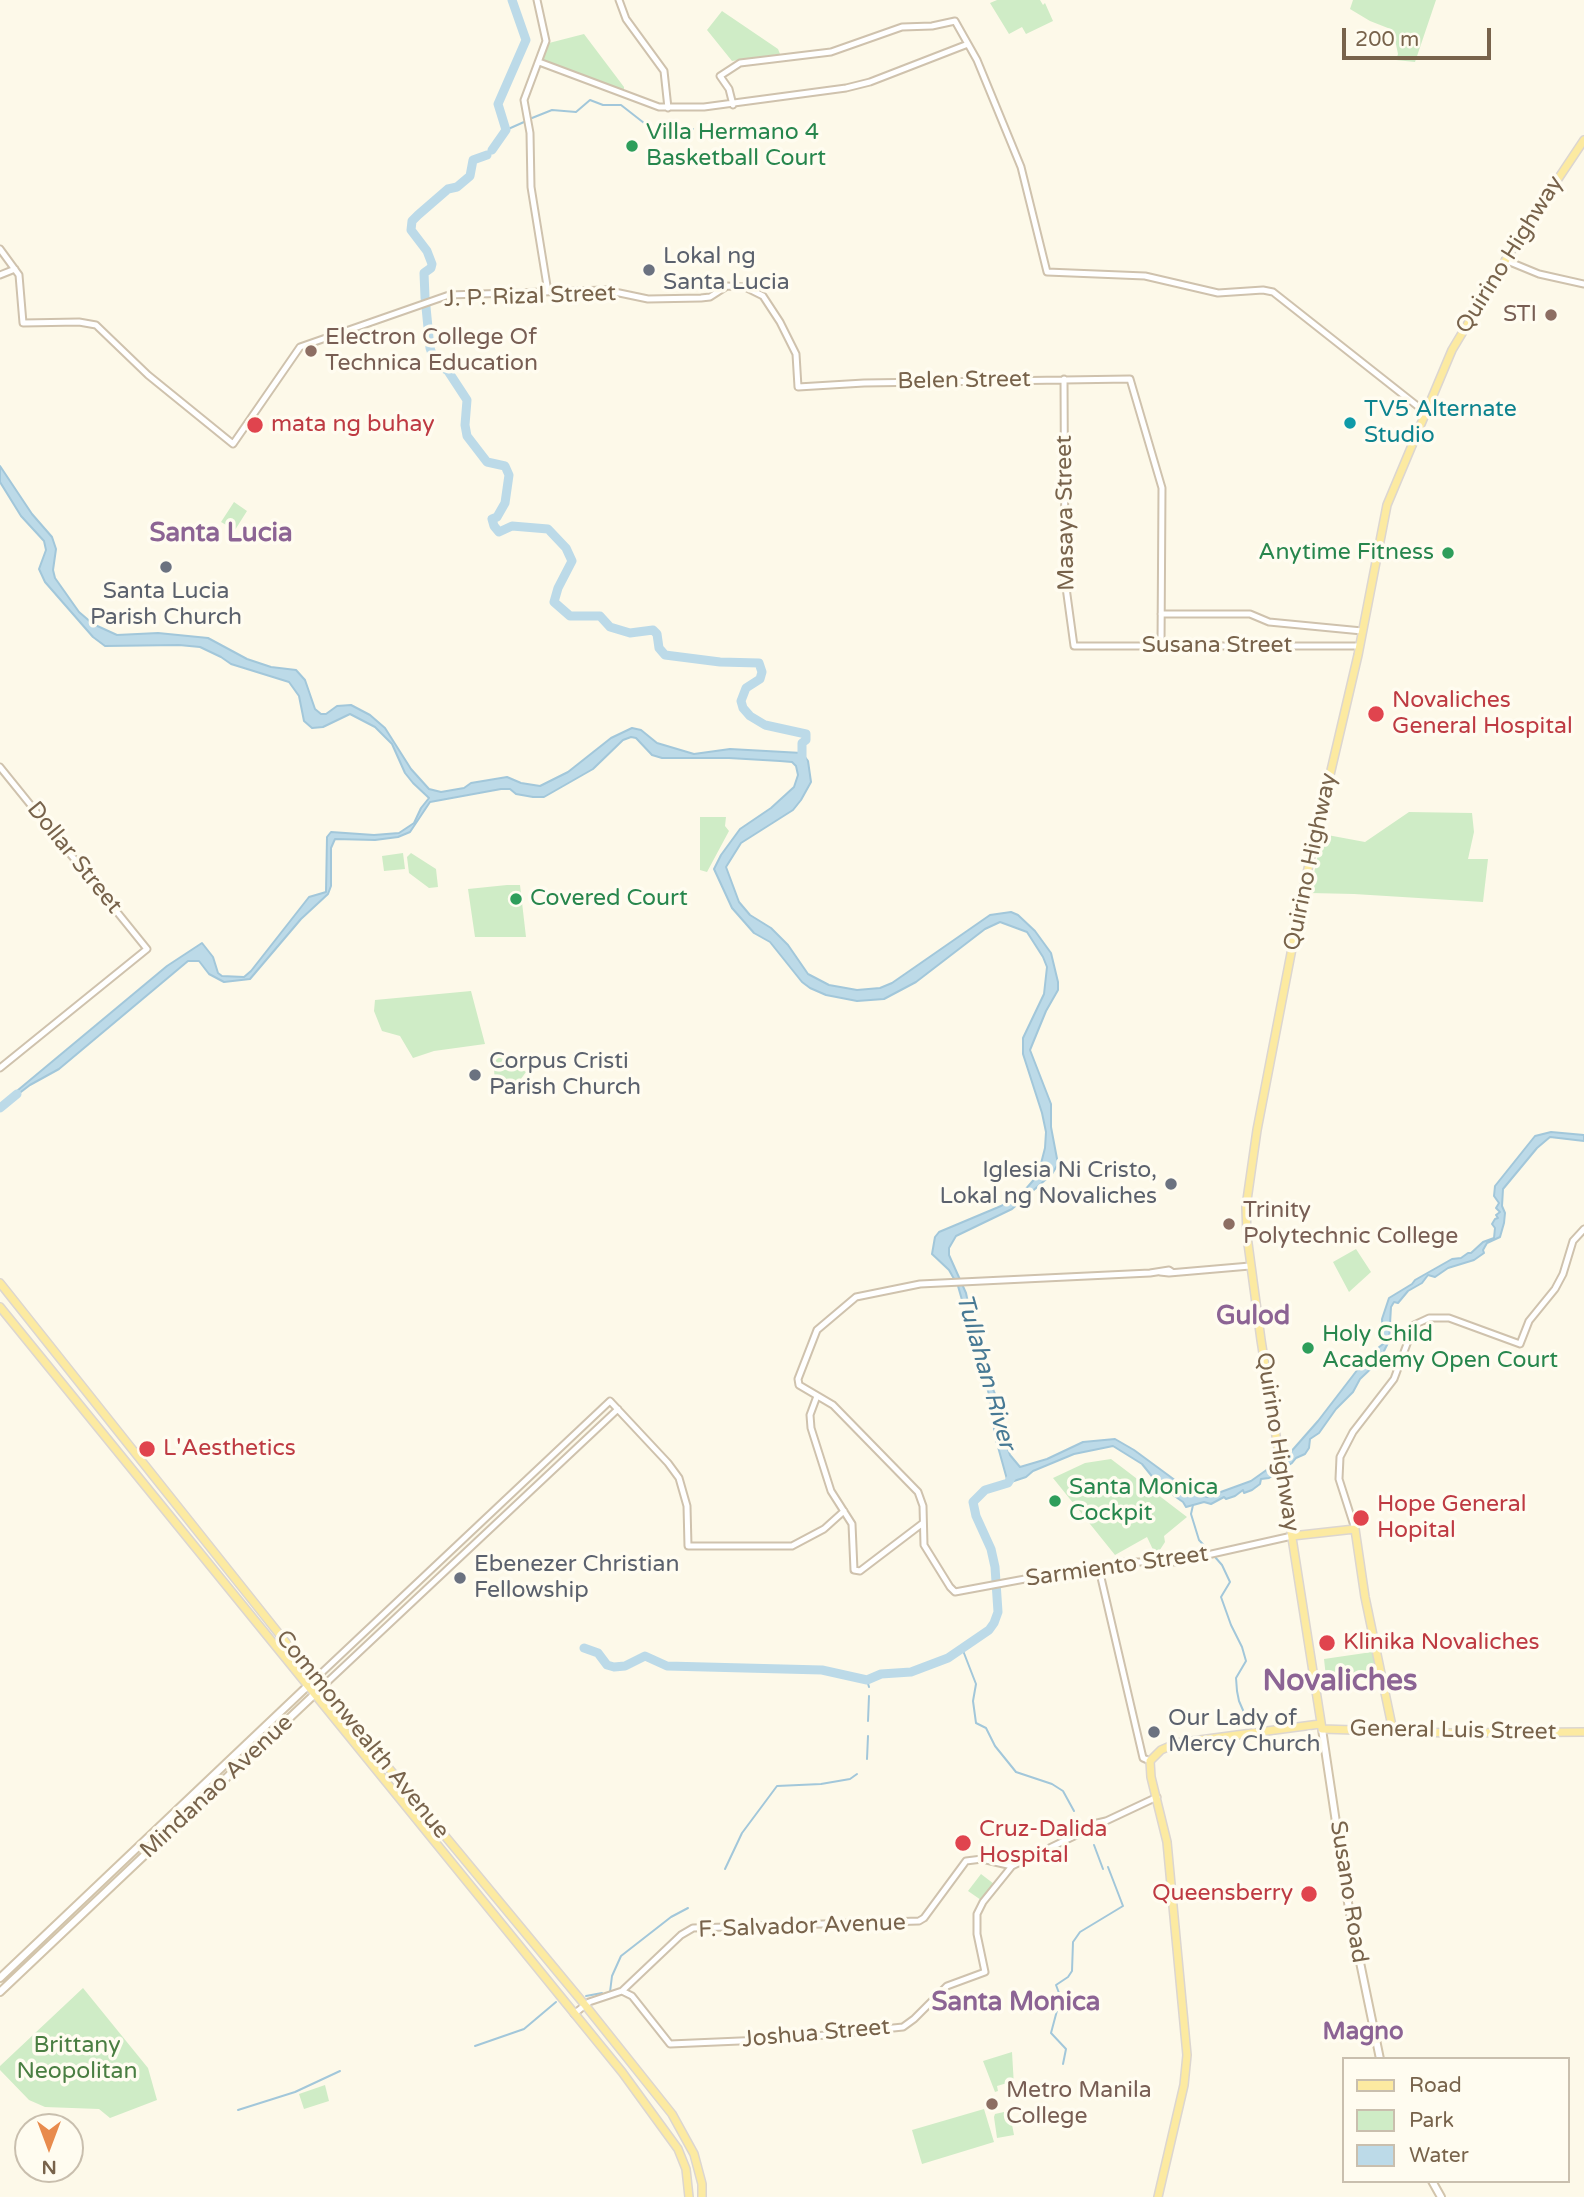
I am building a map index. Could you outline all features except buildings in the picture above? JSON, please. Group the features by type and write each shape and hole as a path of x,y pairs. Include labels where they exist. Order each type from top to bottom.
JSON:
{"main road":[{"name":"Quirino Highway","path":"1321,1727 1250,1266 1246,1207 1251,1163 1304,886 1359,646 1382,526 1407,446 1420,416 1425,412 1451,350 1505,260 1584,140"},
{"name":"Commonwealth Avenue","path":"0,1283 315,1679 585,2005 682,2129 698,2168 702,2197"},
{"name":"Commonwealth Avenue","path":"0,1307 622,2072 678,2149 686,2169 689,2197"},
{"name":"Sarmiento Street","path":"1292,1536 1355,1529"},
{"path":"1355,1529 1365,1597 1393,1731"},
{"name":"Mindanao Avenue","path":"0,1978 315,1679"},
{"name":"Mindanao Avenue","path":"0,1992 322,1687"},
{"path":"269,1723 275,1732"},
{"path":"1158,2197 1184,2085 1187,2055 1167,1843 1146,1759 1177,1743 1321,1727"},
{"name":"General Luis Street","path":"1321,1727 1450,1733 1584,1732"},
{"name":"Susano Road","path":"1321,1727 1349,1909 1380,2057"},
{"path":"472,1888 482,1881"},
{"path":"548,1981 558,1972"}],"street":[{"path":"537,0 546,37 524,100 530,133 533,200 548,292"},
{"path":"619,0 626,19 664,71 668,108"},
{"path":"733,104 729,89 720,76 734,65 839,50 902,27 940,25 955,20 977,60 1021,167 1047,272 1145,276 1218,293 1263,290 1273,292 1425,412"},
{"path":"539,62 668,108 716,106 859,85 968,44"},
{"path":"0,248 16,269 0,275"},
{"path":"1505,260 1539,274 1584,284"},
{"name":"J. P. Rizal Street","path":"16,269 20,283 23,323 79,322 96,325 148,375 233,444 300,346 449,295 606,290 658,299 706,298 722,288 735,286 755,291 763,296 780,322 796,354 798,387"},
{"name":"Masaya Street","path":"1064,379 1065,580 1074,646"},
{"name":"Belen Street","path":"798,387 864,383 1130,379 1162,488 1161,614"},
{"path":"1161,646 1161,614 1250,614 1269,622 1362,631"},
{"name":"Susana Street","path":"1074,646 1359,646"},
{"name":"Dollar Street","path":"0,767 147,949 0,1068"},
{"path":"1355,1529 1339,1479 1340,1457 1353,1432 1394,1378 1414,1325 1429,1318 1442,1317 1520,1344 1529,1321 1555,1289 1569,1261 1573,1241 1584,1229"},
{"path":"817,1396 810,1415 813,1436 831,1492 852,1524 856,1572 923,1523 922,1501 915,1489 833,1405 817,1396 800,1387 799,1379 817,1330 848,1302 862,1295 903,1286 1250,1266"},
{"name":"Mindanao Avenue","path":"315,1679 610,1401 618,1409 322,1687"},
{"path":"618,1409 679,1478 687,1506 688,1546 783,1547 798,1544 824,1529 844,1511"},
{"path":"595,1416 603,1424"},
{"path":"584,1426 592,1433"},
{"name":"Sarmiento Street","path":"923,1523 924,1545 953,1591 960,1592 1041,1576 1098,1570 1125,1562 1176,1562 1292,1536"},
{"path":"1098,1570 1146,1759"},
{"path":"1012,1866 1091,1828 1093,1824 1106,1821 1157,1797"},
{"name":"F. Salvador Avenue","path":"622,1991 693,1928 915,1922 924,1918 966,1861 976,1858 1012,1866"},
{"name":"Joshua Street","path":"622,1991 632,1996 670,2044 786,2039 903,2026 914,2019 947,1986 985,1972 976,1926 977,1914 983,1902 1012,1866"},
{"path":"575,2014 585,2005 622,1991"}],"green space":[{"path":"997,0 1040,0 1043,5 1045,3 1053,21 1026,34 1022,27 1009,34 990,3"},
{"path":"1353,0 1436,0 1415,62 1396,60 1398,54 1393,30 1350,9"},
{"path":"722,11 778,49 780,54 732,61 707,30"},
{"path":"584,34 624,87 624,91 542,61 549,43"},
{"path":"234,502 247,511 235,530 221,522"},
{"path":"1409,812 1472,813 1474,832 1468,859 1488,859 1483,902 1310,893 1322,834 1365,842"},
{"path":"700,817 726,817 725,826 729,831 707,872 700,870"},
{"path":"403,853 405,869 384,871 382,856"},
{"path":"411,853 436,869 438,887 429,888 409,873 407,857"},
{"path":"520,885 526,937 475,937 468,889"},
{"path":"471,991 485,1044 434,1051 413,1058 400,1036 382,1031 374,1011 375,1000"},
{"path":"501,1056 526,1072 512,1091 495,1090 492,1063"},
{"path":"1356,1249 1371,1272 1349,1292 1333,1262"},
{"path":"1111,1459 1187,1517 1164,1536 1165,1542 1156,1556 1147,1537 1115,1555 1053,1478 1085,1463"},
{"path":"1372,1652 1376,1669 1326,1677 1324,1659"},
{"path":"981,1874 994,1884 981,1900 968,1891"},
{"name":"Brittany Neopolitan","path":"83,1988 148,2068 157,2100 110,2118 99,2109 45,2107 29,2100 0,2070 0,2066"},
{"path":"1012,2052 1014,2086 1009,2087 1007,2083 997,2086 998,2091 995,2092 983,2061"},
{"path":"325,2085 329,2101 304,2109 299,2094"},
{"path":"984,2109 994,2142 922,2164 912,2130"},
{"path":"1004,2112 1005,2115 1010,2114 1014,2135 997,2138 994,2117 995,2114"}],"water":[{"path":"0,466 32,514 52,537 56,549 53,570 55,578 79,612 93,624 117,635 158,633 208,638 247,659 271,667 296,670 305,680 315,709 326,714 337,706 351,705 370,715 385,728 411,769 429,789 441,792 464,788 471,783 507,777 521,783 540,786 568,772 611,738 632,728 641,730 657,743 694,754 730,749 802,753 808,761 811,782 801,800 793,810 741,843 726,867 739,902 750,915 771,928 788,945 808,974 829,985 857,990 880,988 892,983 990,915 1011,912 1035,931 1051,953 1058,982 1058,990 1030,1050 1051,1104 1051,1127 1058,1164 1052,1174 1012,1209 956,1236 949,1248 949,1255 966,1293 978,1351 997,1399 1003,1434 1010,1455 1020,1467 1047,1459 1083,1442 1115,1439 1187,1489 1207,1497 1251,1481 1289,1454 1368,1356 1383,1344 1382,1319 1389,1298 1415,1280 1452,1259 1471,1253 1483,1242 1494,1238 1495,1228 1492,1224 1500,1212 1496,1208 1499,1203 1494,1196 1495,1186 1535,1136 1551,1132 1584,1135 1584,1141 1550,1137 1537,1148 1503,1189 1502,1206 1505,1213 1500,1237 1487,1243 1484,1253 1474,1260 1448,1268 1435,1277 1428,1275 1398,1303 1394,1302 1391,1307 1389,1341 1379,1361 1360,1379 1353,1392 1336,1409 1319,1433 1310,1439 1305,1454 1269,1478 1261,1479 1260,1484 1252,1490 1244,1493 1243,1490 1235,1496 1226,1499 1224,1497 1211,1504 1204,1502 1186,1507 1159,1485 1142,1464 1113,1446 1074,1454 1008,1483 995,1436 990,1398 958,1286 949,1270 932,1254 935,1237 939,1232 1001,1206 1024,1191 1038,1175 1046,1132 1023,1054 1023,1038 1044,994 1047,967 1043,957 1027,932 1000,922 985,929 916,982 884,999 857,1001 826,995 810,988 770,942 754,933 732,908 714,869 740,829 771,808 794,787 798,775 796,766 792,762 780,761 662,758 652,755 636,738 631,737 623,740 593,769 544,797 516,794 510,789 501,789 430,802 410,832 398,837 375,840 335,839 331,848 331,886 328,894 301,919 250,979 224,982 209,974 199,961 188,961 59,1069 30,1085 0,1108 0,1105 167,966 202,943 213,957 218,973 222,976 244,977 309,897 326,892 327,837 331,832 374,835 399,833 414,823 429,798 405,773 392,744 375,727 350,714 323,727 312,728 304,721 299,696 289,682 231,664 200,647 105,646 93,637 45,582 39,569 46,550 44,541 21,516 0,482"}],"waterway":[{"path":"492,150 506,130 498,104 526,40 512,0"},
{"path":"532,118 552,110 576,112 590,100 603,105 621,105 664,136 693,129"},
{"path":"506,130 524,122"},
{"path":"487,155 473,160 470,176 457,187 448,189 418,215 412,221 411,230 427,251 432,264 424,273 430,348 435,362 448,371 467,400 467,436 487,462 505,466 509,475 505,503 497,517 492,519 494,526 499,532 512,526 548,529 566,548 572,561 554,602 570,616 600,616 610,627 630,633 653,630 657,634 659,648 665,655 720,662 759,663 762,672 760,679 746,688 741,701 743,708 765,725 806,734 806,740 802,743 802,762"},
{"path":"0,1108 17,1094"},
{"name":"Tullahan River","path":"584,1648 598,1653 607,1665 614,1667 625,1666 645,1656 667,1666 822,1670 867,1680 881,1674 911,1672 948,1658 989,1630 998,1612 991,1549 976,1516 973,1502 985,1490 1008,1483 1014,1473"},
{"path":"1193,1505 1191,1514 1199,1540 1211,1553"},
{"path":"1215,1557 1230,1582 1221,1597 1246,1661 1236,1678 1239,1701 1249,1724"},
{"path":"962,1648 976,1684 973,1701 976,1723 986,1728 995,1746 1016,1772 1052,1784 1063,1791 1074,1811"},
{"name":"Tullahan River","path":"867,1680 869,1687"},
{"path":"868,1721 869,1696"},
{"path":"867,1759 868,1736"},
{"path":"725,1869 742,1833 777,1786 821,1784 850,1779 857,1774"},
{"path":"1094,1845 1103,1869"},
{"path":"1063,2064 1066,2049 1051,2033 1059,2003 1062,2001 1056,1985 1072,1971 1073,1942 1080,1932 1123,1906 1108,1867"},
{"path":"610,1992 612,1976 621,1956 671,1917 688,1908"},
{"path":"586,1996 602,1993"},
{"path":"475,2046 524,2029 556,2002"},
{"path":"238,2110 295,2092 340,2071"}],"place":[{"name":"Villa Hermano 4 Basketball Court","path":"632,146"},
{"name":"Lokal ng Santa Lucia","path":"649,270"},
{"name":"STI","path":"1551,315"},
{"name":"Electron College Of Technica Education","path":"311,351"},
{"name":"TV5 Alternate Studio","path":"1350,423"},
{"name":"mata ng buhay","path":"255,425"},
{"name":"Anytime Fitness","path":"1448,553"},
{"name":"Santa Lucia Parish Church","path":"166,567"},
{"name":"Novaliches General Hospital","path":"1376,714"},
{"name":"Covered Court","path":"516,899"},
{"name":"Corpus Cristi Parish Church","path":"475,1075"},
{"name":"Iglesia Ni Cristo, Lokal ng Novaliches","path":"1171,1184"},
{"name":"Trinity Polytechnic College","path":"1229,1224"},
{"name":"Holy Child Academy Open Court","path":"1308,1348"},
{"name":"L'Aesthetics","path":"147,1449"},
{"name":"Santa Monica Cockpit","path":"1055,1501"},
{"name":"Hope General Hopital","path":"1361,1518"},
{"name":"Ebenezer Christian Fellowship","path":"460,1578"},
{"name":"Klinika Novaliches","path":"1327,1643"},
{"name":"Our Lady of Mercy Church","path":"1154,1732"},
{"name":"Cruz-Dalida Hospital","path":"963,1843"},
{"name":"Queensberry","path":"1309,1894"},
{"name":"Metro Manila College","path":"992,2104"}],"district":[{"name":"Santa Lucia","path":"221,534"},
{"name":"Gulod","path":"1253,1317"},
{"name":"Novaliches","path":"1340,1682"},
{"name":"Santa Monica","path":"1016,2003"},
{"name":"Magno","path":"1363,2033"}]}
